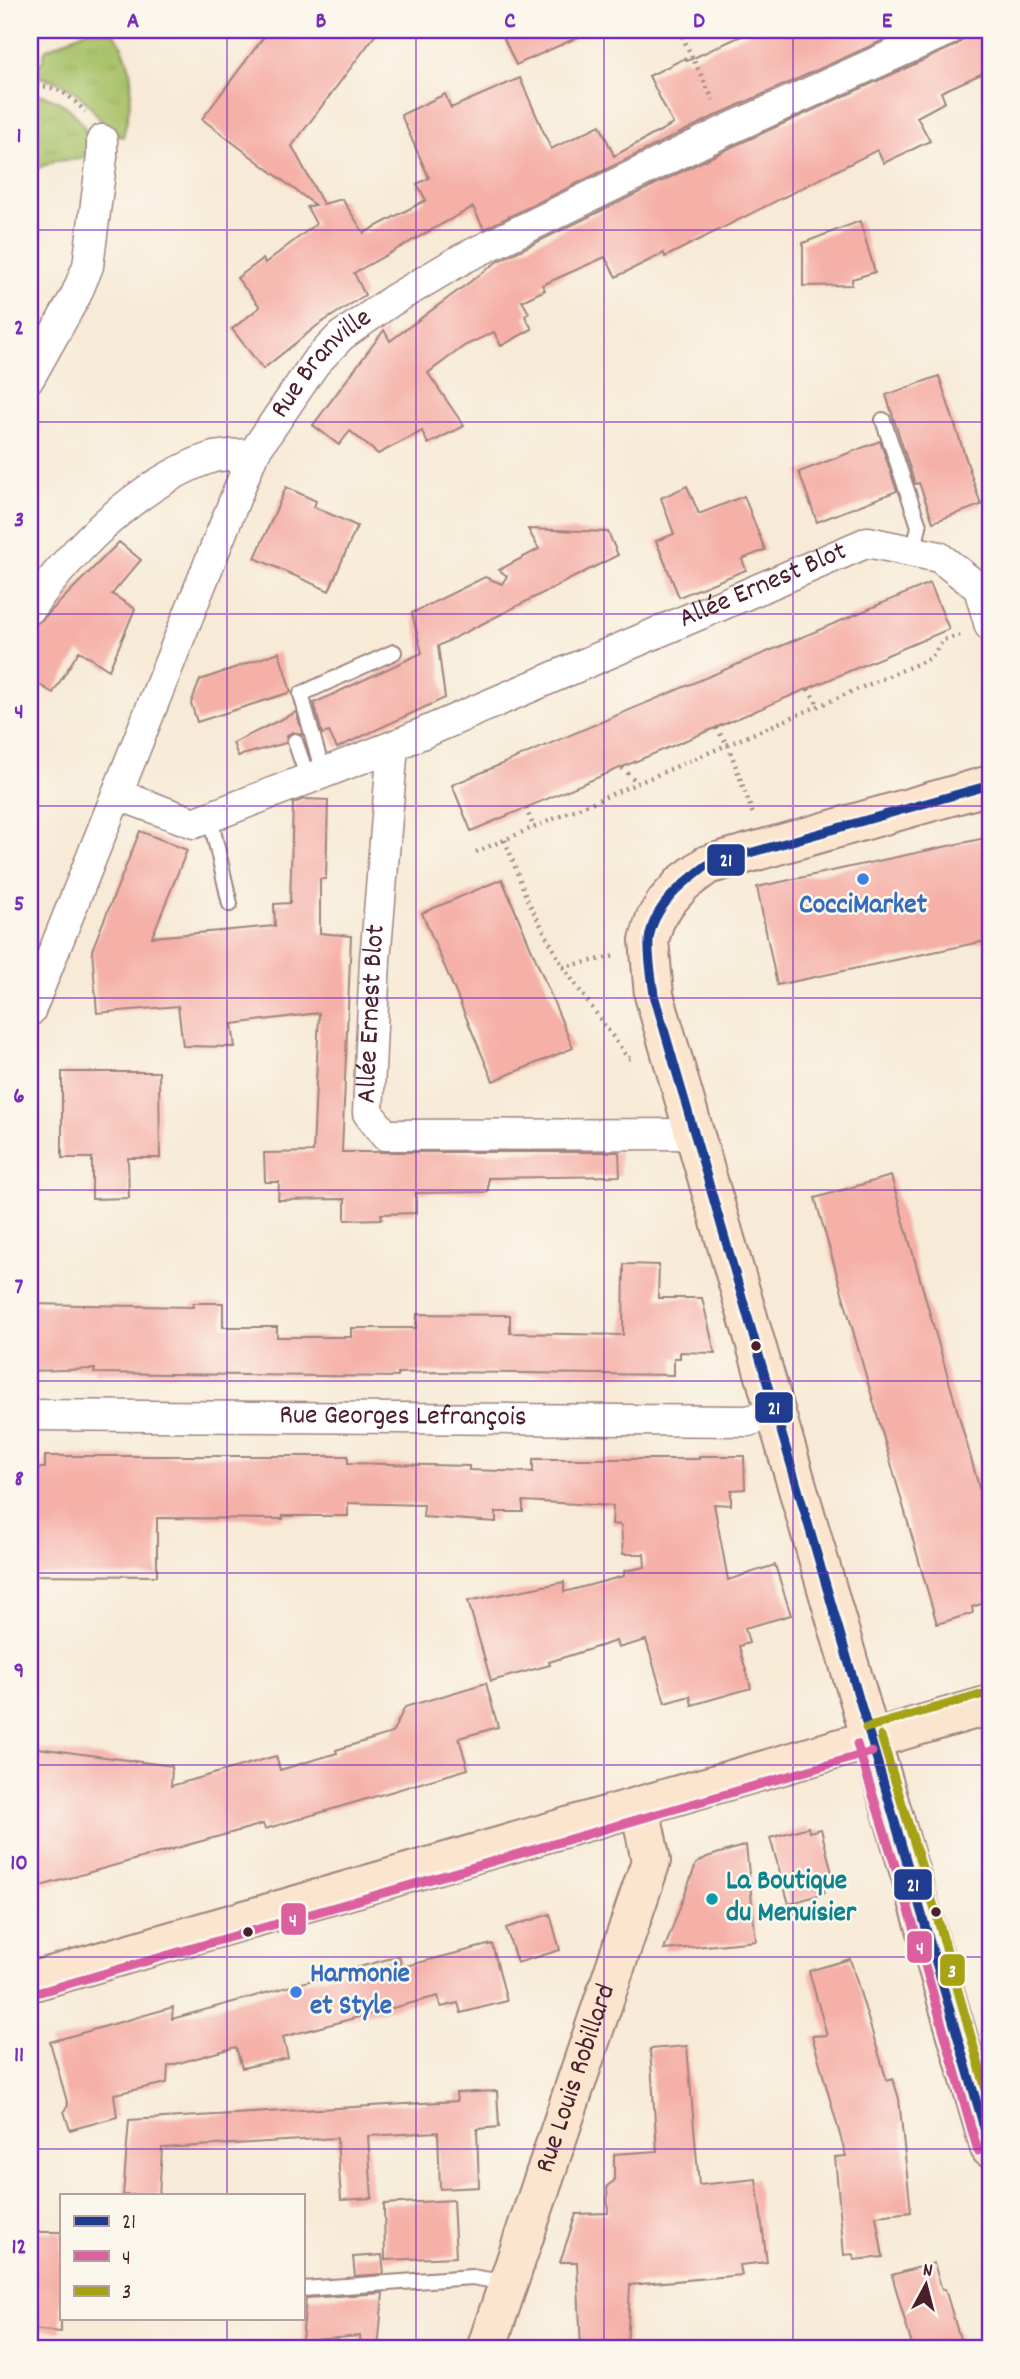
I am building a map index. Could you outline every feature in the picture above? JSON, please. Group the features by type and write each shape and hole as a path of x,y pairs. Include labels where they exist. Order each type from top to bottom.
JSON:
{"street":[{"name":"Rue Branville","path":"30,1011 119,795 205,569 253,454 315,363 341,337 393,300 462,259 727,130 948,30"},
{"path":"30,377 76,295 88,265 102,140"},
{"path":"30,608 51,578 128,506 177,473 213,457 253,454"},
{"name":"Allée Ernest Blot","path":"119,795 194,823 393,746 868,542 939,557 979,588 978,630"},
{"name":"Allée Ernest Blot","path":"393,746 375,960 368,1113 385,1135 694,1134"},
{"path":"990,785 707,865 683,883 666,902 655,920 649,940 649,964 654,995 990,2148"},
{"name":"Rue Georges Lefrançois","path":"30,1415 748,1421 775,1413"},
{"path":"30,1982 990,1705"},
{"name":"Rue Louis Robillard","path":"486,2349 651,1861 640,1808"}],"lane":[{"path":"883,420 919,526 914,550"},
{"path":"316,776 301,694 394,652"},
{"path":"295,741 316,776"},
{"path":"210,817 230,904"},
{"path":"304,2289 472,2277 508,2283"}],"path":[{"path":"679,30 727,130"},
{"path":"30,87 49,87 71,98 91,120 102,140"},
{"path":"475,852 931,658 943,640 978,630"},
{"path":"808,689 819,706"},
{"path":"716,728 728,745 754,817"},
{"path":"622,768 638,783"},
{"path":"526,808 534,828"},
{"path":"505,840 527,899 563,967 628,1058 641,1060"},
{"path":"563,967 626,954"}],"green space":[{"path":"88,30 114,33 127,59 131,96 123,137 108,132 86,101 68,87 32,76 33,68 43,61 45,50"},
{"path":"39,94 58,101 73,112 84,127 91,146 81,159 55,161 36,169 30,183 30,97"}],"building":[{"path":"269,30 379,30 292,146 323,204 342,199 364,233 426,200 417,184 429,178 401,115 445,94 451,108 520,78 551,149 600,125 614,156 673,124 649,76 685,58 687,61 754,30 906,30 719,114 484,229 473,207 354,273 365,295 318,325 263,369 232,329 260,307 237,278 263,259 265,263 316,224 307,207 315,205 202,119"},
{"path":"500,30 594,30 516,65"},
{"path":"965,30 990,30 990,70 941,92 945,102 917,117 930,141 884,163 877,150 665,257 664,253 616,277 605,257 542,285 545,290 522,301 529,313 525,316 532,329 501,346 494,332 464,346 428,373 464,426 428,444 422,431 378,454 350,431 339,445 313,425 384,330 390,341 498,261 734,146 955,46 963,40"},
{"path":"860,221 875,272 852,279 852,285 803,286 803,243"},
{"path":"939,376 981,505 933,522 919,483 915,484 886,395"},
{"path":"880,441 897,491 817,522 799,472"},
{"path":"687,486 699,514 744,496 765,550 742,559 746,570 679,597 656,541 674,534 661,498"},
{"path":"286,487 316,501 314,507 357,526 329,591 255,558"},
{"path":"528,529 608,532 618,555 438,646 445,698 337,748 329,732 322,734 314,703 422,653 412,613 485,577 502,584 507,576 499,570 539,549"},
{"path":"119,542 141,560 112,594 135,609 109,670 79,651 53,693 30,679 30,628 43,619"},
{"path":"930,583 949,629 471,831 452,785"},
{"path":"279,652 291,692 197,722 191,703 200,680"},
{"path":"296,712 303,735 293,732 287,735 286,743 238,756 233,743"},
{"path":"305,799 328,800 326,879 320,879 320,933 351,936 342,1152 619,1152 620,1176 488,1178 488,1192 416,1193 416,1213 381,1214 382,1219 345,1220 345,1199 278,1200 279,1182 265,1182 264,1153 313,1152 319,1013 232,1024 235,1047 183,1046 178,1006 97,1013 92,950 140,831 187,850 152,937 275,926 274,904 290,903 293,803"},
{"path":"990,837 990,940 777,985 757,887"},
{"path":"502,879 573,1048 493,1081 422,913"},
{"path":"62,1072 159,1072 160,1158 128,1158 129,1198 92,1199 92,1158 62,1158"},
{"path":"891,1176 990,1526 990,1601 972,1607 973,1613 937,1624 815,1198"},
{"path":"624,1264 659,1265 658,1298 702,1298 715,1353 680,1352 680,1358 674,1358 674,1375 436,1372 398,1373 398,1377 94,1373 95,1369 30,1371 30,1304 193,1307 193,1303 223,1303 223,1327 277,1327 277,1337 351,1337 351,1328 416,1328 417,1314 510,1315 510,1333 623,1335"},
{"path":"45,1456 348,1456 348,1463 469,1466 469,1470 533,1472 533,1459 699,1459 699,1456 744,1456 745,1489 731,1490 731,1505 714,1504 728,1580 775,1565 791,1615 745,1628 749,1643 739,1646 751,1688 692,1705 690,1696 665,1703 646,1640 618,1648 616,1641 549,1662 550,1665 491,1681 468,1601 564,1582 564,1592 624,1576 624,1571 645,1567 644,1554 623,1554 621,1525 612,1524 613,1506 523,1501 523,1512 496,1512 496,1522 423,1517 424,1505 348,1503 348,1516 283,1516 283,1519 157,1518 157,1576 30,1575 30,1468 45,1468"},
{"path":"486,1683 498,1727 459,1738 468,1769 265,1829 263,1824 30,1889 30,1747 172,1766 171,1786 276,1756 280,1770 337,1753 336,1750 392,1733 405,1707"},
{"path":"808,1827 809,1832 821,1829 832,1873 820,1877 825,1893 789,1904 770,1838"},
{"name":"La Boutique du Menuisier","path":"746,1845 756,1941 664,1950 696,1864 707,1857"},
{"path":"550,1914 560,1950 517,1963 506,1928"},
{"path":"492,1944 507,2001 461,2013 458,2003 441,2007 438,1996 283,2037 288,2058 242,2068 236,2047 168,2066 167,2083 114,2094 117,2117 70,2130 64,2111 68,2105 50,2042 173,2007 172,2019 399,1956 402,1967"},
{"path":"850,1959 887,2081 893,2079 899,2099 911,2212 876,2216 883,2257 854,2260 853,2254 844,2255 835,2157 846,2156 812,2036 827,2035 809,1971"},
{"path":"687,2046 699,2185 756,2179 767,2262 740,2265 742,2275 630,2285 627,2349 581,2349 577,2262 560,2262 576,2214 608,2213 607,2186 614,2181 614,2154 657,2151 650,2049"},
{"path":"497,2091 499,2127 477,2129 479,2187 440,2189 438,2132 368,2136 372,2198 341,2200 337,2138 162,2148 159,2194 123,2194 129,2120 457,2101 456,2093"},
{"path":"453,2200 456,2257 385,2260 384,2204"},
{"path":"30,2232 60,2232 61,2332 30,2329"},
{"path":"382,2255 384,2274 355,2276 353,2257"},
{"path":"934,2263 942,2290 945,2289 963,2349 913,2349 892,2275"},
{"path":"383,2293 378,2349 361,2349 360,2336 302,2341 306,2298"}],"transit line":[{"name":"21","path":"990,785 707,865 679,888 662,907 651,929 649,941 654,995 990,2148"},
{"name":"3","path":"866,1728 987,1693"},
{"name":"3","path":"881,1736 936,1913 990,2104"},
{"name":"4","path":"857,1744 912,1920 978,2151"},
{"name":"4","path":"33,1994 872,1752"}],"place":[{"name":"CocciMarket","path":"863,879"},
{"name":"La Boutique du Menuisier","path":"712,1899"},
{"name":"Harmonie et Style","path":"296,1992"}]}
